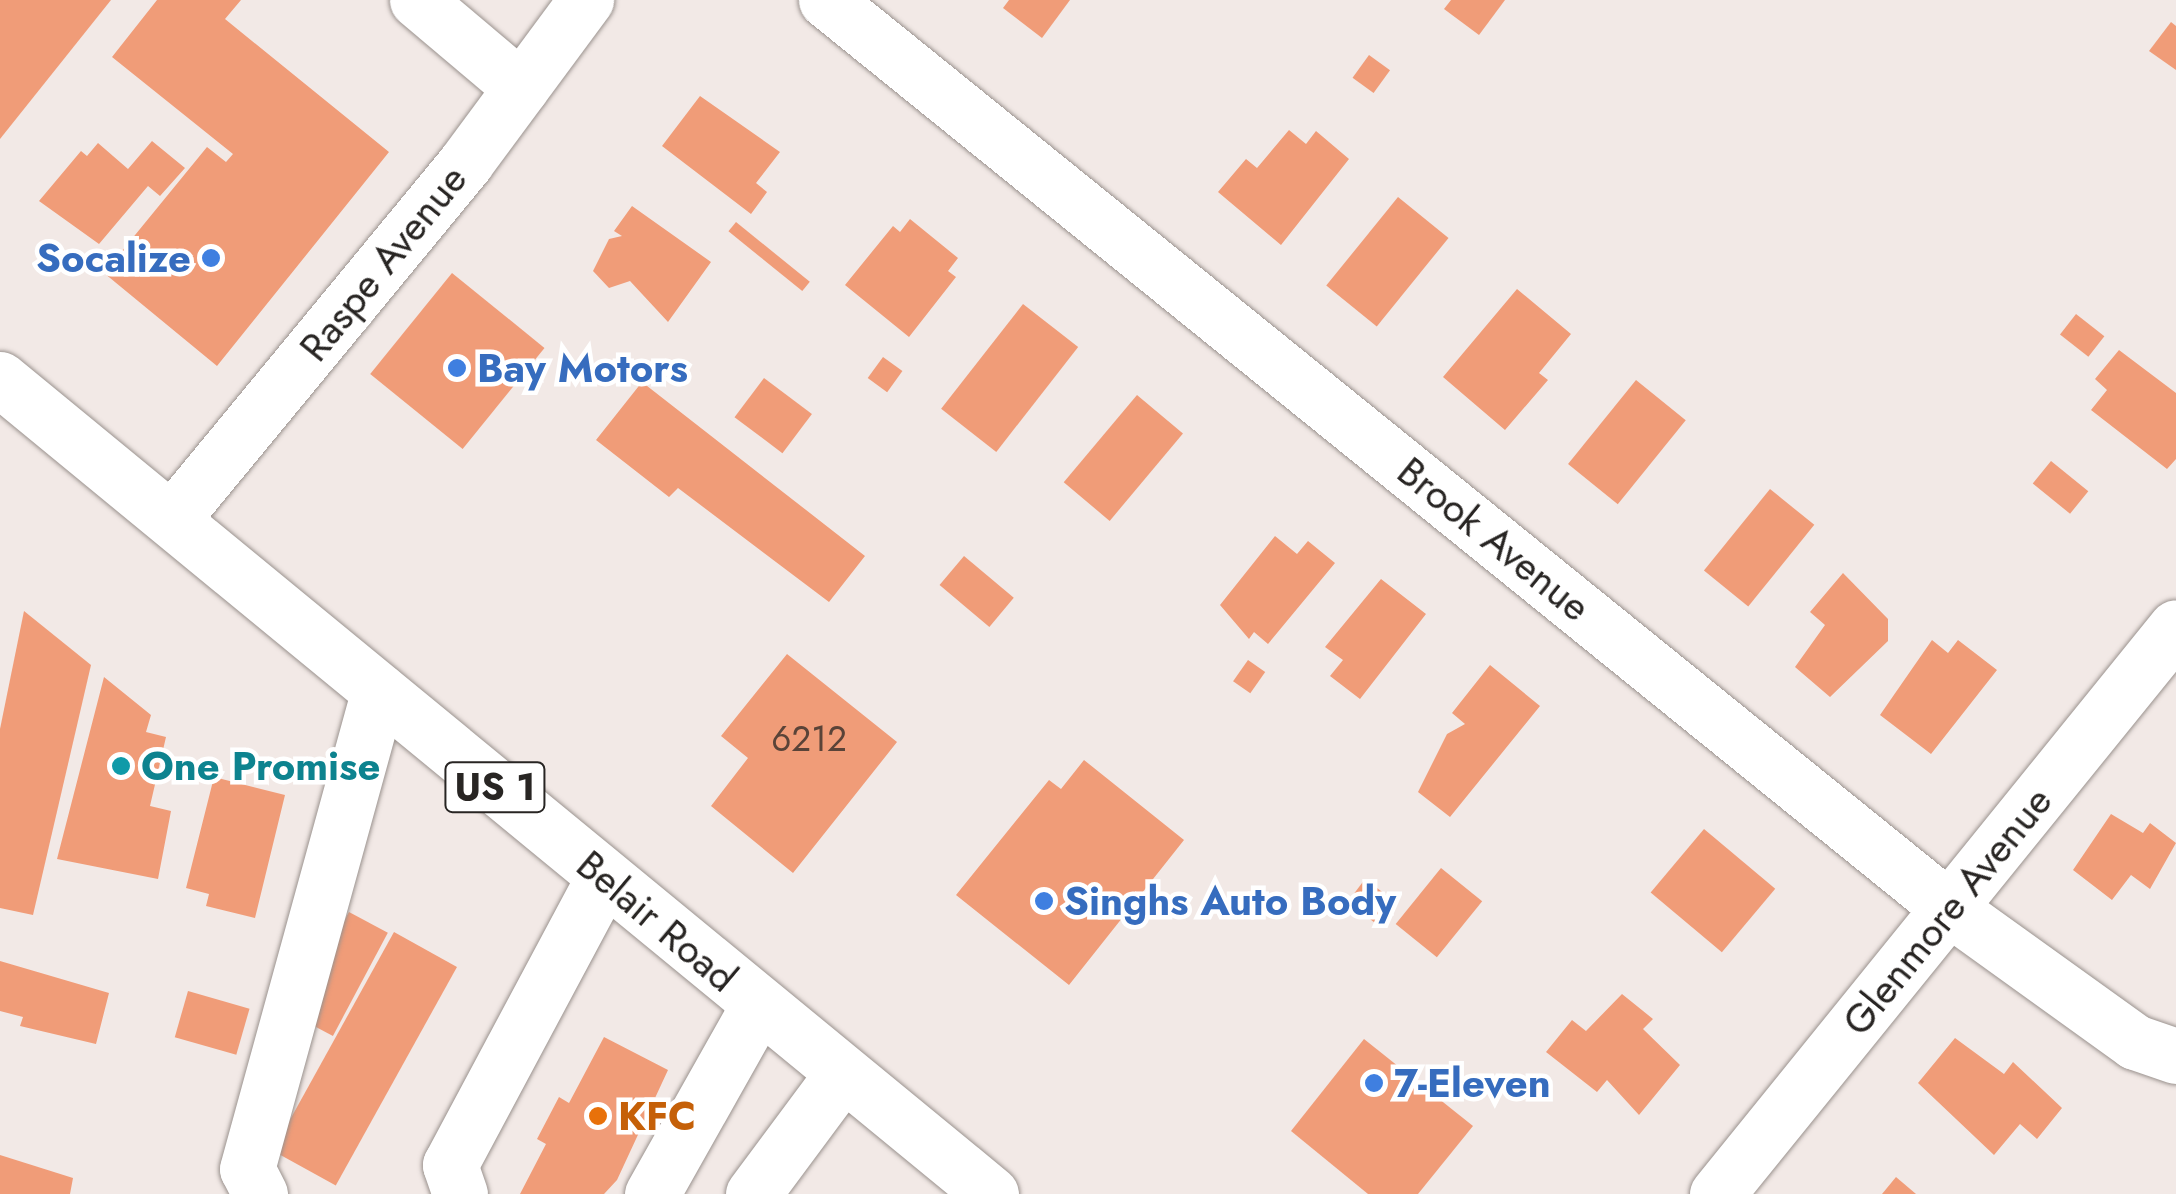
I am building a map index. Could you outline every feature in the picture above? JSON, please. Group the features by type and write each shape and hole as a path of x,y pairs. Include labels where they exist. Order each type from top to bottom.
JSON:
{"street":[{"path":"416,0 521,88"},
{"name":"Raspe Avenue","path":"172,519 521,88 586,0"},
{"name":"Brook Avenue","path":"826,0 1950,909 2136,1042 2176,1056"},
{"name":"Belair Road","path":"2,391 172,519 758,1006 991,1194"},
{"name":"Glenmore Avenue","path":"1717,1194 2176,627"},
{"path":"260,1194 247,1169 379,690"},
{"path":"460,1194 450,1165 604,877"},
{"path":"652,1194 758,1006"},
{"path":"753,1194 842,1074"}],"building":[{"path":"0,0 111,0 0,139"},
{"path":"157,0 241,0 225,19 389,152 217,366 104,273 207,147 226,162 233,154 112,57"},
{"path":"1009,0 1070,0 1042,38 1003,8"},
{"path":"1451,0 1505,0 1479,35 1444,9"},
{"path":"2171,22 2176,26 2176,70 2149,51"},
{"path":"1369,55 1390,70 1374,93 1353,78"},
{"path":"700,96 780,152 756,183 767,192 751,214 662,146"},
{"path":"1289,130 1306,144 1316,131 1349,159 1281,245 1218,192 1246,159 1257,168"},
{"path":"152,141 185,168 160,196 148,186 99,244 39,201 81,151 87,156 98,143 128,169"},
{"path":"1398,197 1449,238 1377,327 1326,286"},
{"path":"632,206 711,262 668,322 630,281 609,288 593,271 609,239 622,236 614,231"},
{"path":"910,219 958,258 948,271 956,277 909,337 845,285 893,226 900,232"},
{"path":"736,222 810,282 802,291 728,231"},
{"name":"Bay Motors","path":"452,273 544,348 463,449 370,374"},
{"path":"1517,289 1571,334 1539,373 1548,380 1505,430 1443,377"},
{"path":"1023,304 1078,347 996,452 941,409"},
{"path":"2076,314 2104,336 2088,357 2060,334"},
{"path":"2119,350 2176,393 2176,459 2167,469 2091,410 2107,390 2095,379"},
{"path":"883,357 902,371 887,392 868,378"},
{"path":"764,378 812,414 782,453 735,417"},
{"path":"1636,380 1686,420 1618,504 1568,464"},
{"path":"642,382 865,556 829,602 678,488 669,497 596,440"},
{"path":"1137,395 1183,434 1110,521 1064,482"},
{"path":"2051,461 2088,491 2070,514 2033,484"},
{"path":"1770,489 1814,525 1748,606 1704,571"},
{"path":"1275,536 1297,554 1308,541 1335,563 1268,644 1254,632 1249,639 1220,605"},
{"path":"964,556 1014,598 989,627 940,585"},
{"path":"1843,573 1888,619 1888,641 1830,697 1795,667 1825,625 1810,612"},
{"path":"1381,579 1426,614 1360,699 1330,676 1343,660 1325,647"},
{"path":"24,611 91,665 33,915 0,908 0,729"},
{"path":"1932,640 1948,653 1958,640 1997,670 1931,754 1880,715"},
{"path":"787,654 897,742 793,873 711,806 748,758 721,736"},
{"path":"1248,660 1265,672 1250,693 1233,681"},
{"path":"1490,665 1540,706 1450,817 1418,792 1447,734 1465,724 1452,713"},
{"path":"104,677 151,715 146,732 166,737 150,806 171,811 158,879 57,859"},
{"path":"1084,760 1184,840 1069,985 956,895 1049,780 1061,789"},
{"path":"214,777 285,795 255,918 206,906 209,894 186,888"},
{"path":"2111,814 2143,833 2150,823 2176,843 2150,889 2131,875 2112,900 2073,870"},
{"path":"1704,829 1775,889 1722,952 1651,893"},
{"path":"1441,868 1482,901 1437,957 1396,924"},
{"path":"1365,879 1393,900 1375,923 1348,902"},
{"path":"349,912 388,933 333,1036 294,1015"},
{"path":"394,932 457,967 336,1186 273,1151"},
{"path":"0,961 109,993 96,1044 20,1026 23,1017 0,1011"},
{"path":"188,991 250,1009 236,1055 175,1037"},
{"path":"1622,994 1653,1019 1643,1029 1680,1065 1639,1115 1607,1080 1597,1092 1546,1052 1572,1020 1586,1031"},
{"name":"KFC","path":"604,1037 668,1070 617,1180 604,1194 520,1194 546,1144 537,1139 559,1097 569,1103"},
{"path":"1955,1038 2004,1074 2013,1062 2062,1108 2037,1139 2020,1124 1994,1155 1918,1083"},
{"name":"7-Eleven","path":"1364,1039 1473,1126 1418,1194 1368,1194 1291,1131"},
{"path":"0,1155 73,1178 70,1194 0,1194"},
{"path":"1896,1177 1916,1194 1882,1194"}],"place":[{"name":"Socalize","path":"211,258"},
{"name":"Bay Motors","path":"457,368"},
{"name":"One Promise","path":"121,766"},
{"name":"Singhs Auto Body","path":"1044,901"},
{"name":"7-Eleven","path":"1374,1083"},
{"name":"KFC","path":"598,1116"}]}
